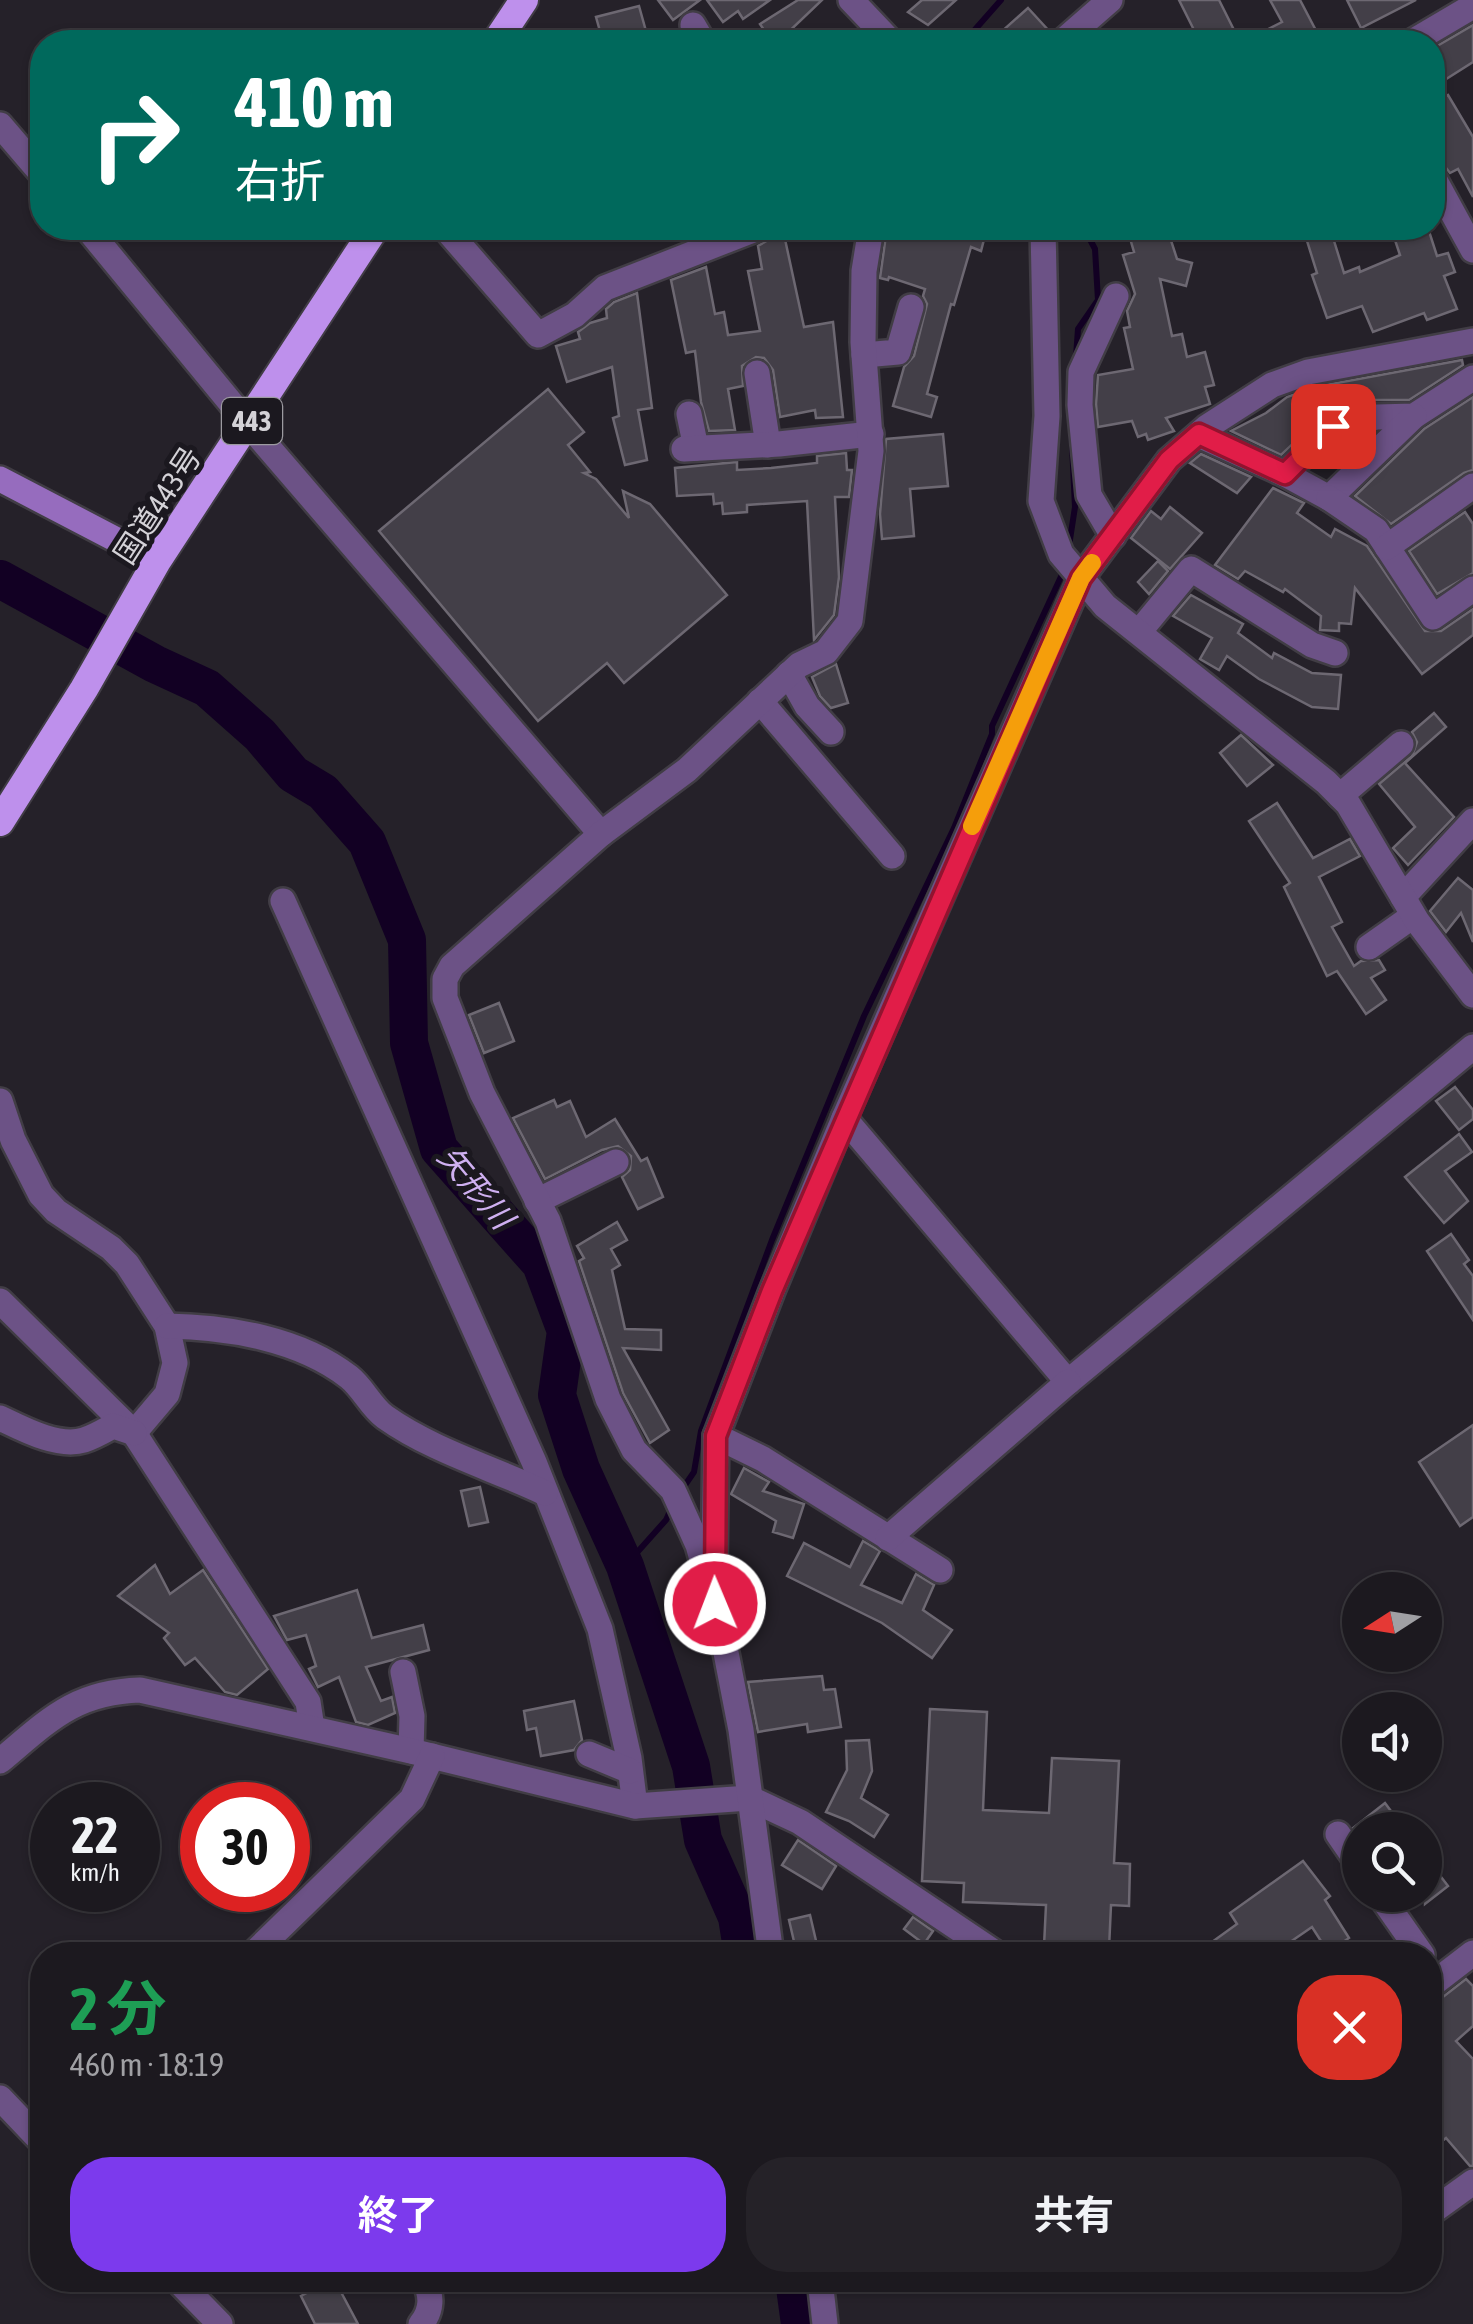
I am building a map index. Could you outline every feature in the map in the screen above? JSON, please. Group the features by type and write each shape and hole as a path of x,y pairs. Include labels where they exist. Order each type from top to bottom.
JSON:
{"highway":[{"path":"504,30 524,0"},
{"name":"国道443号","path":"0,822 84,689 157,561 367,240"}],"main road":[{"path":"0,480 157,561"}],"street":[{"path":"851,0 880,30"},
{"path":"1076,30 1110,0"},
{"path":"1432,30 1473,6"},
{"path":"0,124 30,160"},
{"path":"1445,199 1473,250"},
{"path":"96,240 249,425 601,834"},
{"path":"455,240 538,335 575,316 605,288 727,240"},
{"path":"770,1942 743,1798 741,1730 715,1604 698,1545 672,1490 634,1450 608,1399 548,1221 482,1093 445,998 445,980 452,966 601,834 688,770 799,665 826,652 850,621 857,587 871,434 864,355 864,271 870,240"},
{"path":"1042,240 1047,416 1041,502 1061,554 1105,606 1348,804 1408,906 1473,996"},
{"path":"1113,536 1089,494 1080,405 1081,372 1116,296"},
{"path":"864,355 898,352 911,307"},
{"path":"715,1604 716,1436 844,1118 1081,578 1169,460 1199,434 1272,385 1308,372 1473,342"},
{"path":"758,374 768,445"},
{"path":"1328,498 1414,416 1473,378"},
{"path":"689,414 690,449 871,434"},
{"path":"1285,474 1333,426 1377,417 1414,416"},
{"path":"1199,434 1285,474 1376,530 1432,617 1473,589"},
{"path":"1387,548 1473,486"},
{"path":"1139,632 1192,569 1312,645 1335,653"},
{"path":"789,674 806,706 831,732"},
{"path":"760,701 892,856"},
{"path":"1340,796 1400,744"},
{"path":"1408,906 1473,821"},
{"path":"1369,947 1473,836"},
{"path":"283,901 546,1493 600,1629 630,1771 642,1806"},
{"path":"888,1538 1068,1382 1473,1047"},
{"path":"0,1101 13,1140 41,1195 56,1211 127,1264 168,1326 175,1363 167,1394 134,1433"},
{"path":"844,1118 1068,1382"},
{"path":"537,1201 616,1162"},
{"path":"0,1301 134,1433 308,1702 312,1728"},
{"path":"168,1326 213,1326 312,1352 352,1379 383,1416 440,1447 546,1493"},
{"path":"0,1418 29,1432 68,1442 83,1441 113,1426 134,1433"},
{"path":"716,1436 763,1459 940,1570"},
{"path":"265,1942 412,1798 422,1753 403,1672"},
{"path":"0,1760 60,1710 109,1691 140,1690 642,1806 743,1798 800,1822 979,1942"},
{"path":"589,1754 630,1771"},
{"path":"1338,1834 1342,1840"},
{"path":"1392,1912 1413,1942"},
{"path":"1442,1972 1473,1953"},
{"path":"0,2098 30,2129"},
{"path":"1442,2205 1473,2182"},
{"path":"189,2292 220,2324"},
{"path":"421,2324 431,2304 429,2292"},
{"path":"821,2292 825,2324"}],"building":[{"path":"658,0 700,0 673,20"},
{"path":"707,0 770,0 743,19 738,11 723,22"},
{"path":"798,0 822,0 791,30 764,30 760,24"},
{"path":"922,0 956,0 928,25 908,12"},
{"path":"1179,0 1219,0 1234,30 1194,30"},
{"path":"1270,0 1300,0 1316,30 1266,30 1282,22"},
{"path":"1347,0 1416,0 1361,28"},
{"path":"639,6 646,30 600,30 596,17"},
{"path":"1028,8 1048,30 1003,30"},
{"path":"1473,25 1473,62 1445,80 1445,41"},
{"path":"1448,95 1473,137 1473,197 1458,169 1450,173 1445,167"},
{"path":"768,240 785,240 804,327 833,322 843,417 816,418 815,410 780,417 773,370 764,358 756,357 742,366 743,386 728,389 735,430 709,431 695,351 686,353 671,280 706,267 715,314 724,312 728,335 760,331 748,271 762,269 758,246"},
{"path":"885,240 984,240 981,251 971,247 954,305 951,304 927,394 937,397 931,417 893,406 904,367 914,356 927,304 925,289 889,277 880,278"},
{"path":"1130,240 1171,240 1177,259 1192,263 1186,286 1160,279 1172,336 1182,334 1187,357 1205,352 1214,385 1205,387 1210,404 1166,418 1174,431 1148,440 1146,434 1138,437 1132,421 1098,427 1096,404 1098,375 1133,369 1124,328 1130,327 1127,311 1135,294 1123,255 1134,252"},
{"path":"1307,240 1334,240 1344,273 1359,267 1360,272 1400,255 1395,240 1432,240 1437,256 1448,253 1455,272 1444,276 1457,309 1427,320 1424,313 1373,332 1362,306 1327,318 1312,275 1317,273"},
{"path":"637,293 652,408 638,410 647,460 625,465 613,418 619,416 612,367 567,382 556,346 580,339 578,332 607,318 606,309 614,302"},
{"path":"1462,360 1463,365 1409,400 1372,400 1329,410 1281,455 1231,431 1287,397 1315,387"},
{"path":"548,389 584,432 568,445 590,472 584,473 596,479 629,518 623,491 650,504 727,595 624,683 607,663 538,721 379,531"},
{"path":"1473,397 1473,470 1391,524 1355,496 1424,429"},
{"path":"943,434 948,486 910,489 914,536 882,539 886,439"},
{"path":"846,453 847,470 852,470 849,497 835,497 839,577 834,615 814,640 807,501 747,505 747,512 723,514 722,503 714,504 713,494 677,496 675,468 737,462 737,470 771,468 817,463 817,456"},
{"path":"1201,454 1251,477 1237,493 1190,463"},
{"path":"1273,488 1304,503 1297,513 1331,537 1335,529 1367,546 1425,631 1441,631 1473,609 1473,635 1422,674 1355,588 1351,624 1339,623 1339,631 1320,630 1321,616 1285,589 1283,592 1245,571 1238,579 1215,565"},
{"path":"1170,507 1202,533 1170,569 1131,538 1151,511 1161,519"},
{"path":"1465,512 1473,524 1473,573 1437,594 1409,551"},
{"path":"1158,561 1168,571 1149,594 1138,582"},
{"path":"1191,595 1243,624 1238,633 1272,658 1274,653 1312,673 1341,675 1338,709 1312,707 1259,679 1227,656 1219,670 1200,659 1212,638 1173,616"},
{"path":"836,664 848,703 831,708 820,696 812,677"},
{"path":"1434,713 1446,727 1405,763 1454,817 1408,865 1393,848 1415,827 1379,784 1412,756 1417,742 1412,732"},
{"path":"1241,735 1273,765 1247,786 1220,753"},
{"path":"1277,803 1313,858 1350,839 1360,856 1319,877 1342,922 1332,927 1354,966 1361,961 1379,960 1385,970 1371,978 1386,1000 1366,1014 1337,971 1327,976 1284,887 1290,883 1249,821"},
{"path":"1458,878 1473,890 1473,942 1461,913 1446,932 1430,911"},
{"path":"499,1003 514,1041 484,1053 469,1015"},
{"path":"1455,1087 1473,1110 1473,1119 1459,1130 1436,1101"},
{"path":"554,1100 557,1107 570,1101 586,1137 615,1119 641,1161 647,1158 663,1197 638,1209 622,1177 630,1170 631,1156 618,1146 545,1179 513,1118"},
{"path":"1459,1134 1472,1152 1445,1171 1468,1201 1444,1223 1405,1177"},
{"path":"617,1222 627,1240 611,1249 620,1265 612,1270 625,1329 661,1330 661,1350 623,1348 669,1430 650,1443 623,1393 579,1261 584,1258 577,1246"},
{"path":"1451,1234 1469,1260 1464,1264 1473,1276 1473,1320 1427,1251"},
{"path":"1473,1425 1473,1517 1460,1526 1419,1462"},
{"path":"744,1468 769,1482 763,1491 804,1504 793,1538 773,1532 776,1521 731,1494"},
{"path":"480,1487 488,1522 469,1526 461,1491"},
{"path":"863,1541 880,1551 861,1585 902,1603 916,1574 934,1585 923,1610 952,1630 932,1658 882,1623 787,1576 804,1543 850,1567"},
{"path":"155,1565 170,1594 203,1570 268,1669 237,1695 225,1692 195,1658 185,1665 164,1638 169,1633 118,1596"},
{"path":"357,1590 372,1638 423,1625 429,1650 366,1667 381,1701 392,1697 395,1713 368,1725 356,1722 339,1677 318,1687 309,1669 316,1666 306,1635 287,1640 274,1616"},
{"path":"822,1676 824,1690 835,1689 841,1727 808,1732 807,1724 758,1732 748,1682"},
{"path":"574,1701 582,1740 574,1750 541,1756 536,1728 527,1730 524,1711"},
{"path":"930,1709 987,1712 983,1810 1049,1813 1052,1758 1119,1761 1114,1863 1130,1864 1129,1906 1111,1905 1109,1942 1044,1942 1046,1905 963,1902 964,1883 922,1881"},
{"path":"869,1740 872,1771 861,1798 888,1815 874,1837 826,1812 847,1770 846,1741"},
{"path":"1385,1803 1392,1812 1373,1812"},
{"path":"798,1840 836,1866 822,1889 782,1865"},
{"path":"1303,1861 1330,1896 1325,1900 1349,1938 1343,1942 1322,1942 1312,1927 1290,1942 1212,1942 1237,1924 1230,1913"},
{"path":"810,1915 816,1942 794,1942 789,1920"},
{"path":"913,1917 933,1931 921,1942 904,1929"},
{"path":"1466,1979 1473,1986 1473,2026 1456,2041 1473,2059 1473,2166 1446,2138 1442,2141 1442,1998"},
{"path":"308,2292 341,2292 358,2324 315,2324 301,2296"}],"waterway":[{"path":"975,30 1001,0"},
{"path":"1076,357 1078,329 1098,300 1095,249 1090,240"},
{"path":"1069,546 1075,507 1071,424"},
{"path":"681,1491 694,1472 701,1431 772,1240 864,1016 954,828 992,726 1065,568"},
{"name":"矢形川","path":"0,579 207,688 260,735 293,774 323,792 367,842 407,940 409,1043 439,1149 541,1264 566,1331 557,1395 581,1469 625,1566 691,1766 703,1840 737,1917 741,1942"},
{"path":"625,1566 666,1520 672,1507"},
{"name":"矢形川","path":"796,2292 800,2324"}],"slow traffic":[{"path":"972,826 1081,578 1092,563"}],"route":[{"path":"715,1604 716,1436 844,1118 1081,578 1169,460 1199,434 1285,474 1333,426"}]}
